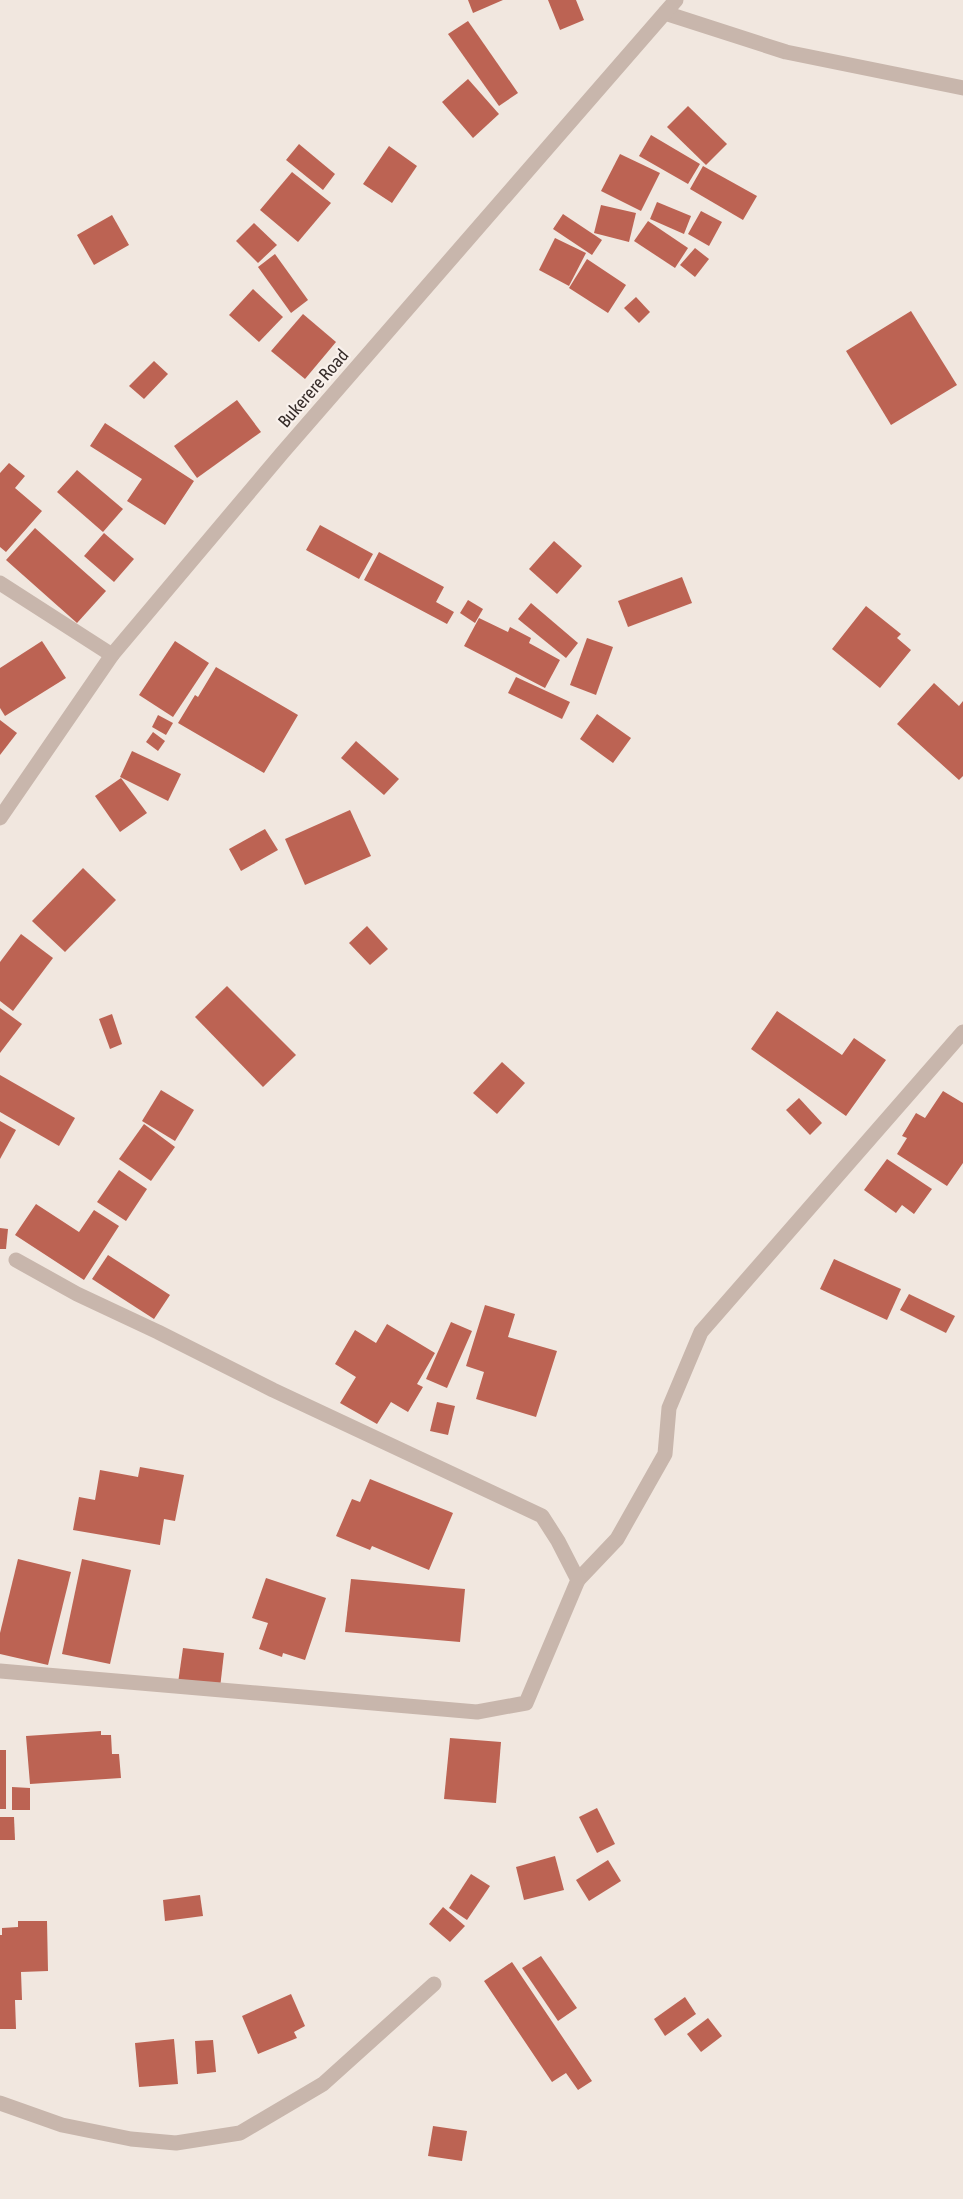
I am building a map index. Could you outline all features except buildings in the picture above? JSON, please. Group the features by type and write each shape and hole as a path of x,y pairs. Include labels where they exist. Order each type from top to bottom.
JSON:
{"street":[{"name":"Bukerere Road","path":"0,818 112,655 283,452 676,0"},
{"path":"665,13 786,52 963,88"},
{"path":"0,583 112,655"},
{"path":"0,1671 477,1712 526,1703 578,1580 617,1539 665,1454 669,1408 701,1332 963,1032"},
{"path":"16,1260 77,1294 273,1390 542,1516 578,1580"},
{"path":"0,2103 62,2125 131,2139 176,2143 240,2133 323,2084 434,1984"}]}
